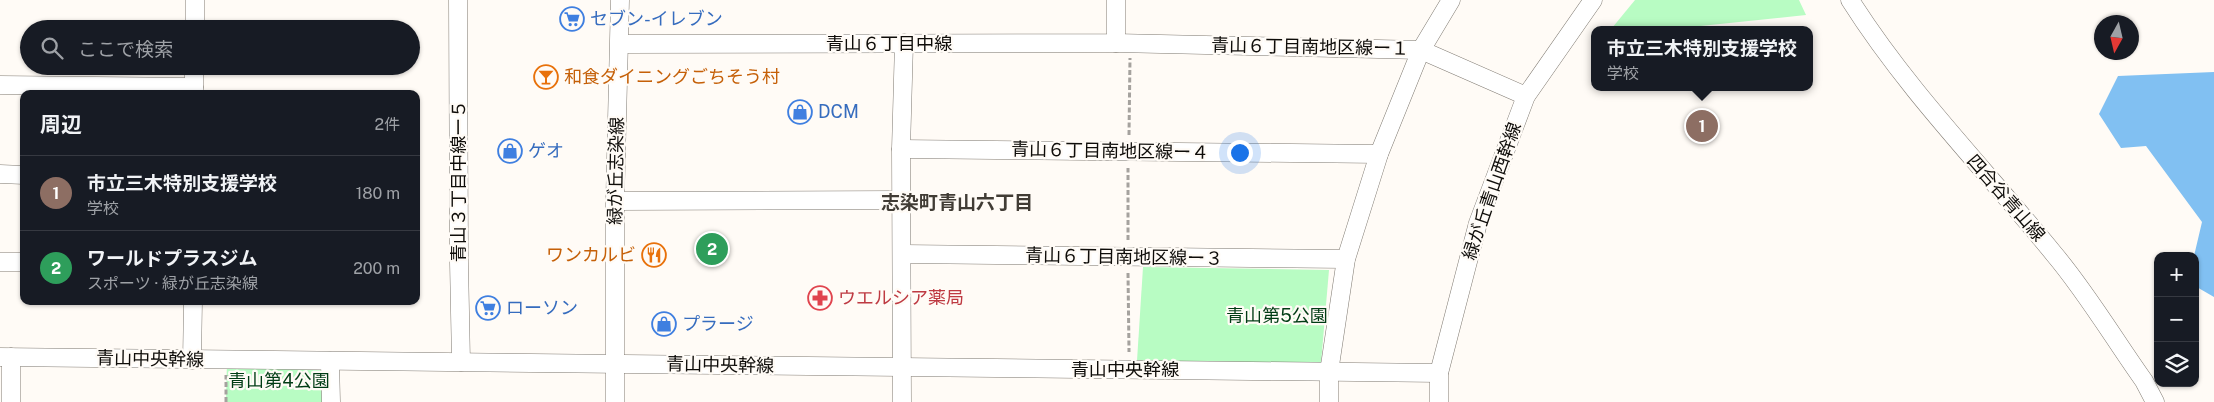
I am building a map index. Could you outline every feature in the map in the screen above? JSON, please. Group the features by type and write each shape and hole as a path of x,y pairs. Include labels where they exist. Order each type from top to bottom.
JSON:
{"street":[{"path":"195,0 195,20"},
{"name":"青山３丁目中線ー５","path":"458,0 461,362"},
{"name":"緑が丘志染線","path":"615,402 615,201 620,0"},
{"path":"1116,0 1123,43"},
{"path":"1328,402 1329,372 1346,260 1379,154 1421,50 1451,0"},
{"name":"緑が丘青山西幹線","path":"1439,402 1439,373 1478,223 1526,96 1593,0"},
{"name":"四合谷青山線","path":"1850,0 1865,25 1947,131 2056,255 2144,381 2155,402"},
{"name":"青山６丁目中線","path":"620,44 1123,43"},
{"name":"青山６丁目南地区線ー１","path":"1123,43 1421,50 1526,96"},
{"path":"902,402 903,254 900,149 904,44"},
{"path":"0,85 194,90 194,75"},
{"name":"青山６丁目南地区線ー４","path":"900,149 1379,154"},
{"path":"0,174 20,175"},
{"path":"615,201 901,200"},
{"name":"青山６丁目南地区線ー３","path":"903,254 1346,260"},
{"path":"0,262 20,262"},
{"path":"192,360 193,305"},
{"path":"6,357 10,402"},
{"name":"青山中央幹線","path":"6,357 1439,373"},
{"path":"330,361 331,402"}],"path":[{"path":"1123,43 1128,152 1129,370"},
{"path":"226,402 227,360"}],"green space":[{"path":"1635,0 1799,0 1806,15 1700,26 1614,26"},
{"name":"青山第5公園","path":"1143,267 1329,270 1321,363 1137,361"},
{"name":"青山第4公園","path":"227,360 330,361 331,402 226,402"}],"water":[{"path":"2214,72 2214,297 2199,288 2199,252 2195,252 2202,222 2146,146 2121,148 2099,114 2118,76"}],"place":[{"name":"セブン-イレブン","path":"572,19"},
{"name":"和食ダイニングごちそう村","path":"546,77"},
{"name":"DCM","path":"800,112"},
{"name":"市立三木特別支援学校","path":"1702,126"},
{"name":"ゲオ","path":"510,151"},
{"name":"ワールドプラスジム","path":"712,249"},
{"name":"ワンカルビ","path":"654,255"},
{"name":"ウエルシア薬局","path":"820,298"},
{"name":"ローソン","path":"488,308"},
{"name":"プラージ","path":"664,324"}],"district":[{"name":"志染町青山六丁目","path":"957,202"}]}
